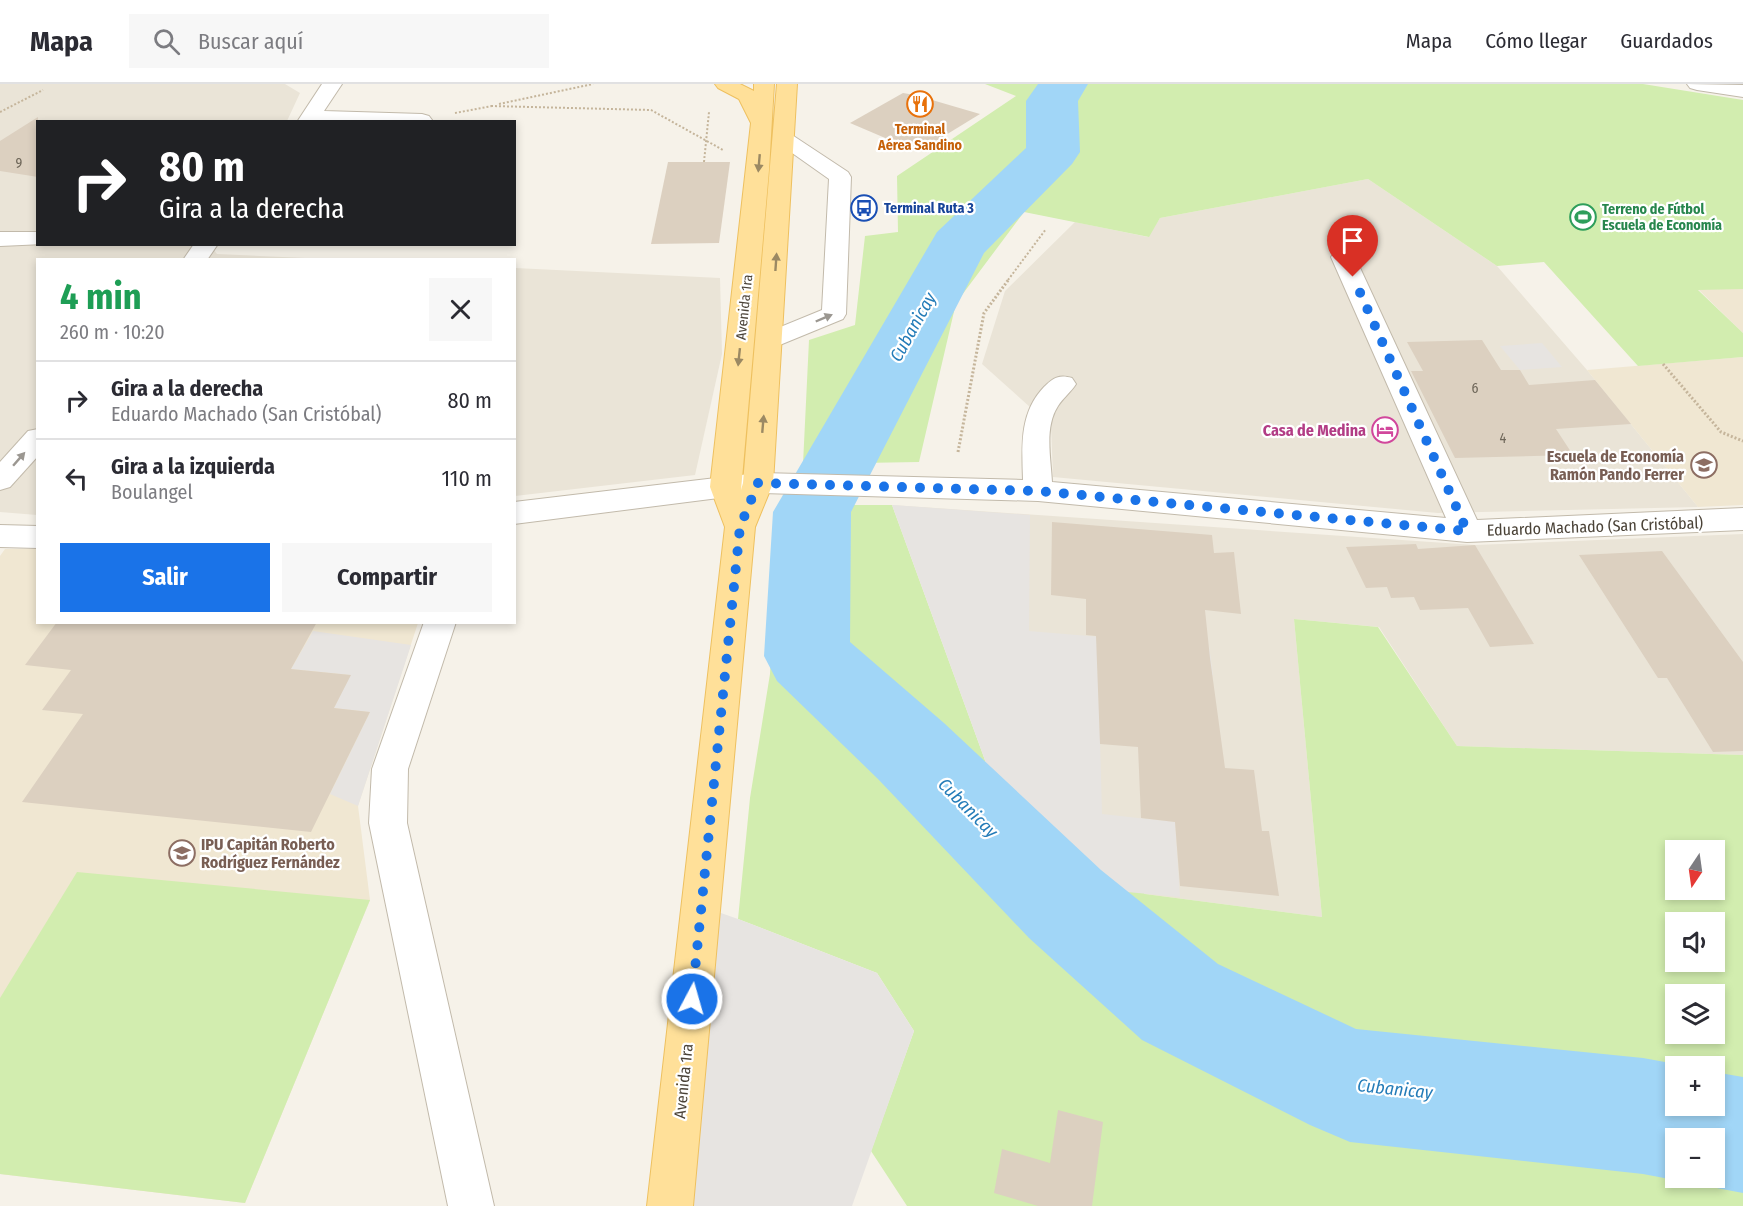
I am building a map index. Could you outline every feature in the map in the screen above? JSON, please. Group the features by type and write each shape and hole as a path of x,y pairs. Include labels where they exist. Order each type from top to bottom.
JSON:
{"main road":[{"path":"725,84 747,95 762,124"},
{"name":"Avenida 1ra","path":"670,1206 740,527 725,487 758,170 764,84"},
{"name":"Avenida 1ra","path":"740,527 772,483 770,341 787,84"}],"street":[{"path":"308,119 332,84"},
{"path":"1697,84 1743,91"},
{"path":"308,119 422,120"},
{"path":"770,341 834,314 840,177 785,139"},
{"path":"0,239 36,239"},
{"path":"196,258 205,246"},
{"path":"1343,256 1467,531"},
{"path":"1038,491 1036,433 1046,402 1063,384"},
{"path":"0,480 36,440"},
{"name":"Eduardo Machado (San Cristóbal)","path":"516,513 772,483 1038,491 1467,531 1743,519"},
{"path":"0,536 36,537"},
{"path":"439,624 390,769 388,823 471,1206"}],"path":[{"path":"422,120 593,84"},
{"path":"0,112 43,90"},
{"path":"491,106 651,110 758,170"},
{"path":"704,162 710,106"},
{"path":"951,488 984,312 1046,229"},
{"path":"1663,364 1721,432 1743,441"}],"shaded area":[{"path":"0,84 285,84 300,93 287,120 36,120 36,246 211,246 217,254 306,258 36,258 36,515 0,512"},
{"path":"1368,179 1497,266 1587,370 1698,507 1438,513 1053,477 1051,426 982,364 1005,291 1075,222 1148,237 1160,218"},
{"path":"516,268 720,278 722,354 695,475 516,496"},
{"path":"1698,289 1743,289 1743,333"},
{"path":"1542,343 1562,367 1520,370 1500,346"},
{"name":"Escuela de Economía Ramón Pando Ferrer","path":"1743,357 1743,505 1698,507 1587,370"},
{"path":"892,505 1475,545 1743,534 1743,755 1457,746 1379,627 1294,619 1322,917 1145,894"},
{"path":"892,505 1030,515 1029,631 1209,646 1213,675 1098,665 1102,814 1175,822 1180,897 1085,888 986,763"},
{"name":"IPU Capitán Roberto Rodríguez Fernández","path":"5,549 36,549 36,624 418,624 358,806 370,900 245,1203 0,1174 0,556"},
{"path":"313,631 411,645 358,806 330,794 370,712 334,708 350,675 291,669"},
{"path":"701,906 877,973 914,1031 852,1206 670,1206"}],"green space":[{"path":"985,84 1643,84 1743,100 1743,289 1698,290 1743,333 1743,357 1638,366 1544,262 1497,266 1368,179 1160,218 1149,237 1024,212 956,303 919,462 803,464 809,340 855,325 865,236 898,232 897,176 1016,96"},
{"path":"778,505 892,505 986,763 1145,894 1322,917 1294,619 1378,627 1457,746 1743,755 1743,1206 907,1206 871,1151 914,1031 877,973 738,919 750,798 770,674"},
{"path":"77,872 370,900 245,1203 0,1174 0,998"}],"building":[{"path":"903,93 980,114 918,152 850,123"},
{"path":"38,117 36,120 36,177 0,171 0,141"},
{"path":"668,162 730,162 719,243 651,244"},
{"path":"1482,340 1501,370 1520,370 1529,385 1595,380 1631,424 1556,429 1573,455 1455,458 1411,371 1423,371 1407,342"},
{"path":"1052,522 1212,535 1214,553 1234,552 1241,614 1205,610 1210,658 1225,768 1254,770 1262,831 1269,831 1279,896 1180,886 1175,822 1141,818 1138,747 1100,744 1096,636 1086,635 1086,599 1051,595"},
{"path":"1416,544 1418,549 1475,545 1534,644 1490,647 1468,608 1420,610 1414,597 1391,598 1387,587 1366,588 1346,547"},
{"path":"1662,551 1743,662 1743,751 1713,752 1667,678 1658,678 1579,555"},
{"path":"56,624 316,624 291,669 351,675 334,708 370,712 311,832 22,802 83,714 42,710 71,670 25,665"},
{"path":"1058,1110 1103,1122 1092,1206 1038,1206 994,1193 1002,1149 1050,1163"}],"waterway":[{"name":"Cubanicay","path":"1063,84 1052,101 1053,152 958,245 812,512 807,656 911,751 1065,904 1180,1002 1350,1085 1643,1116 1743,1135"}],"place":[{"name":"Terminal Aérea Sandino","path":"920,104"},
{"name":"Terminal Ruta 3","path":"864,208"},
{"name":"Terreno de Fútbol Escuela de Economía","path":"1583,217"},
{"name":"Casa de Medina","path":"1385,430"},
{"name":"Escuela de Economía Ramón Pando Ferrer","path":"1704,465"},
{"name":"IPU Capitán Roberto Rodríguez Fernández","path":"182,853"}],"route":[{"path":"692,999 740,527 758,483 1038,491 1467,531 1353,277"}]}
